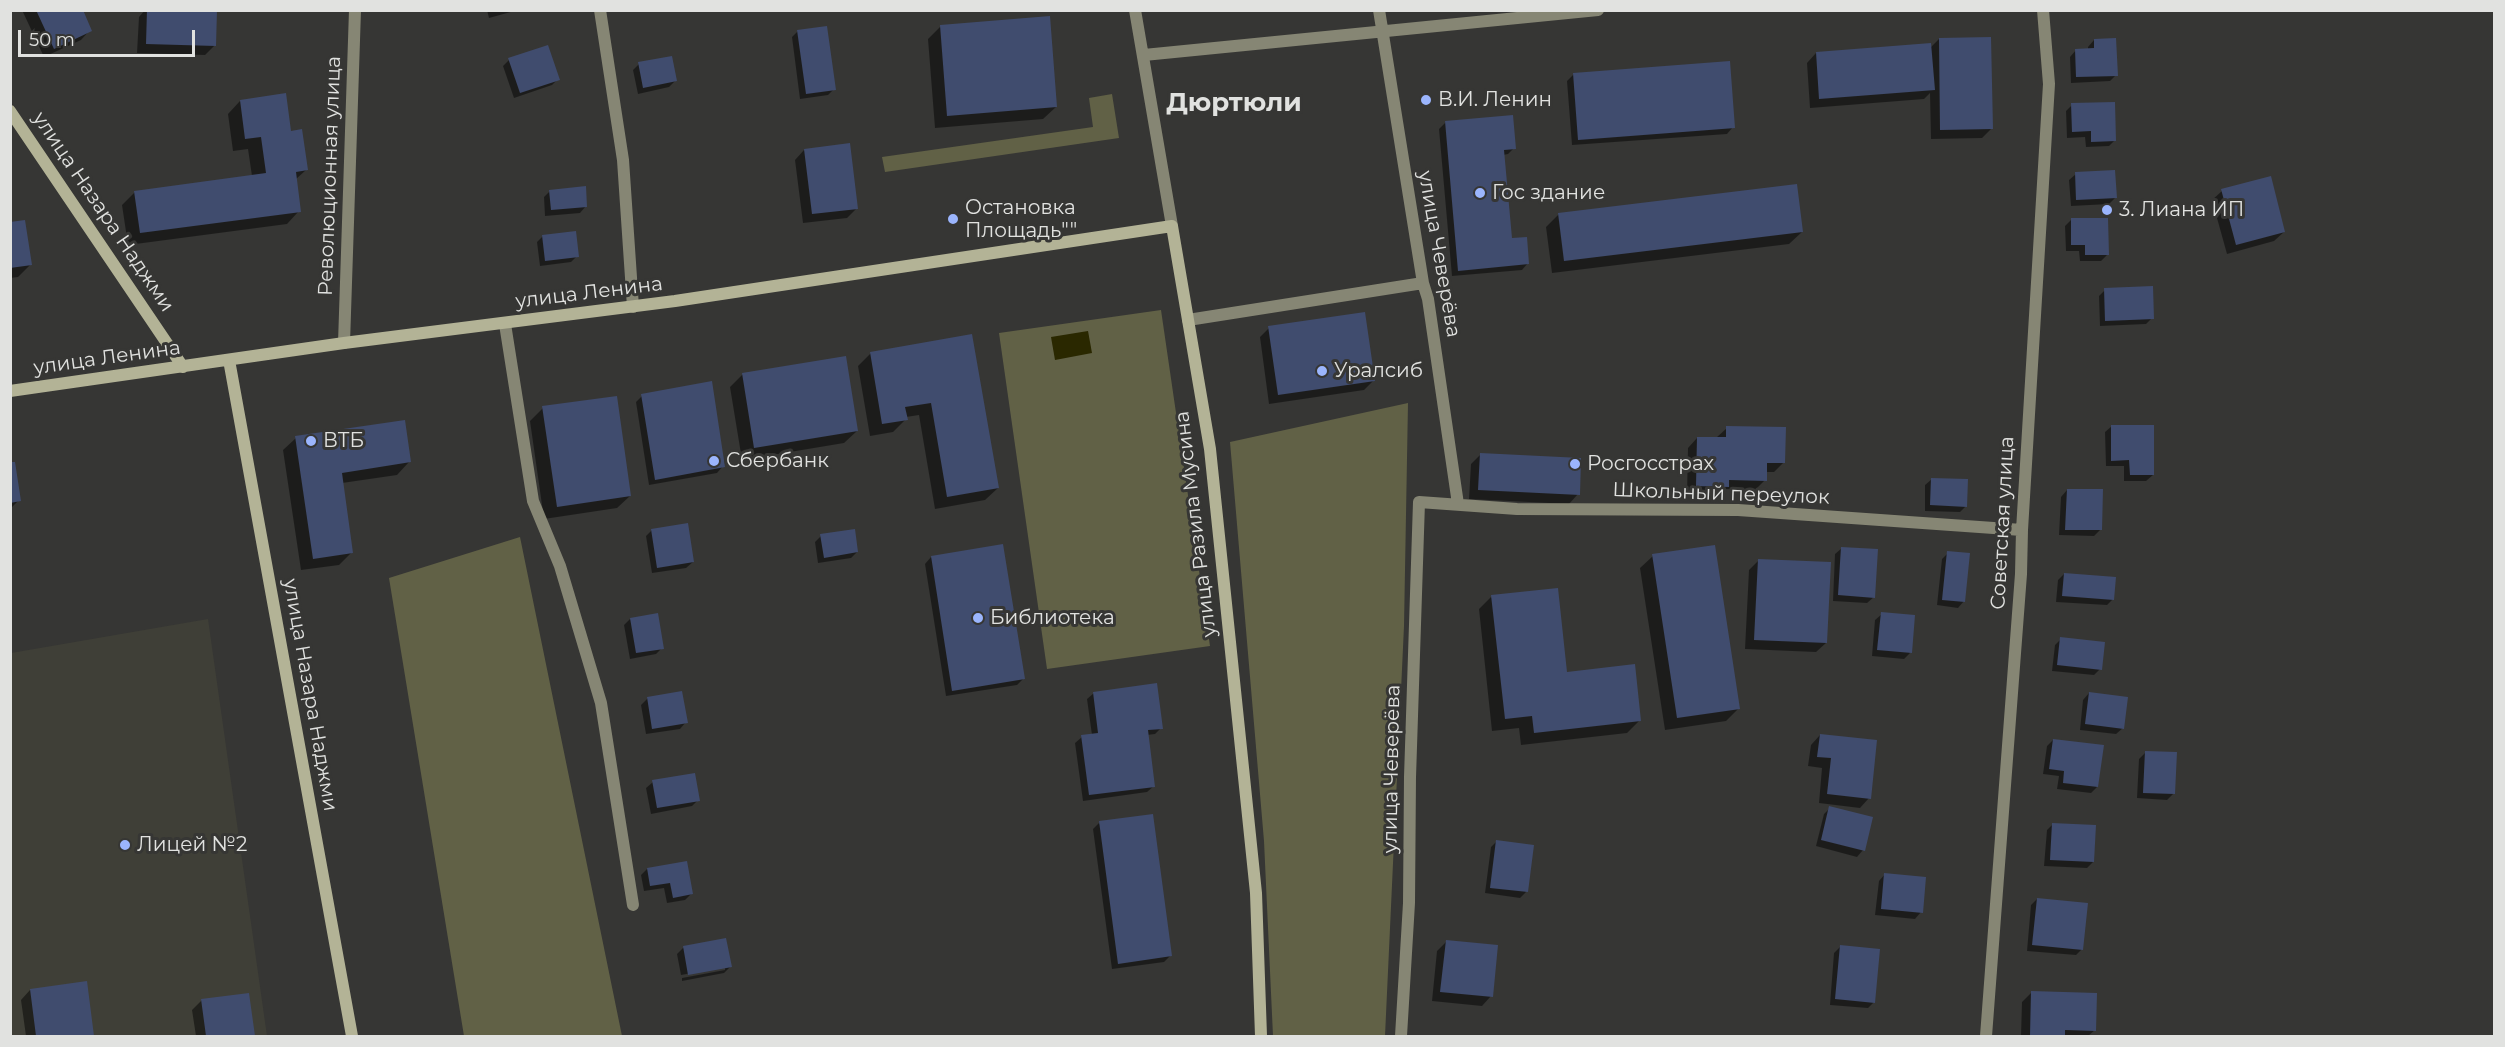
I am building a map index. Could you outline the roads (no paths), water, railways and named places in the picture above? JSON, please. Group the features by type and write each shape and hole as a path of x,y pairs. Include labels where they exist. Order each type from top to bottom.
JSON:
{"main road":[{"name":"улица Назара Наджми","path":"10,111 163,334 183,367"},
{"name":"улица Ленина","path":"10,391 344,344 633,307 1172,226"},
{"name":"улица Разила Мусина","path":"1172,226 1210,449 1256,893 1261,1036"},
{"name":"улица Назара Наджми","path":"229,360 352,1036"}],"street":[{"name":"Революционная улица","path":"344,344 355,10"},
{"path":"600,10 622,160 633,307"},
{"name":"улица Разила Мусина","path":"1135,10 1172,226"},
{"name":"улица Чеверёва","path":"1379,10 1423,283 1428,299 1458,504"},
{"path":"1144,55 1598,10"},
{"name":"Советская улица","path":"1986,1036 2021,574 2049,84 2043,10"},
{"path":"1188,320 1423,283"},
{"path":"505,324 533,501 560,566 601,703 633,905"},
{"name":"улица Чеверёва","path":"1401,1036 1409,903 1410,777 1419,502"},
{"name":"Школьный переулок","path":"1419,502 1517,509 1738,510 2022,530"}],"place":[{"name":"В.И. Ленин","path":"1426,100"},
{"name":"Гос здание","path":"1480,193"},
{"name":"3. Лиана ИП","path":"2107,210"},
{"name":"Остановка Площадь\"\"","path":"953,219"},
{"name":"Уралсиб","path":"1322,371"},
{"name":"ВТБ","path":"311,441"},
{"name":"Сбербанк","path":"714,461"},
{"name":"Росгосстрах","path":"1575,464"},
{"name":"Библиотека","path":"978,618"},
{"name":"Лицей №2","path":"125,845"}],"district":[{"name":"Дюртюли","path":"1234,103"}]}
